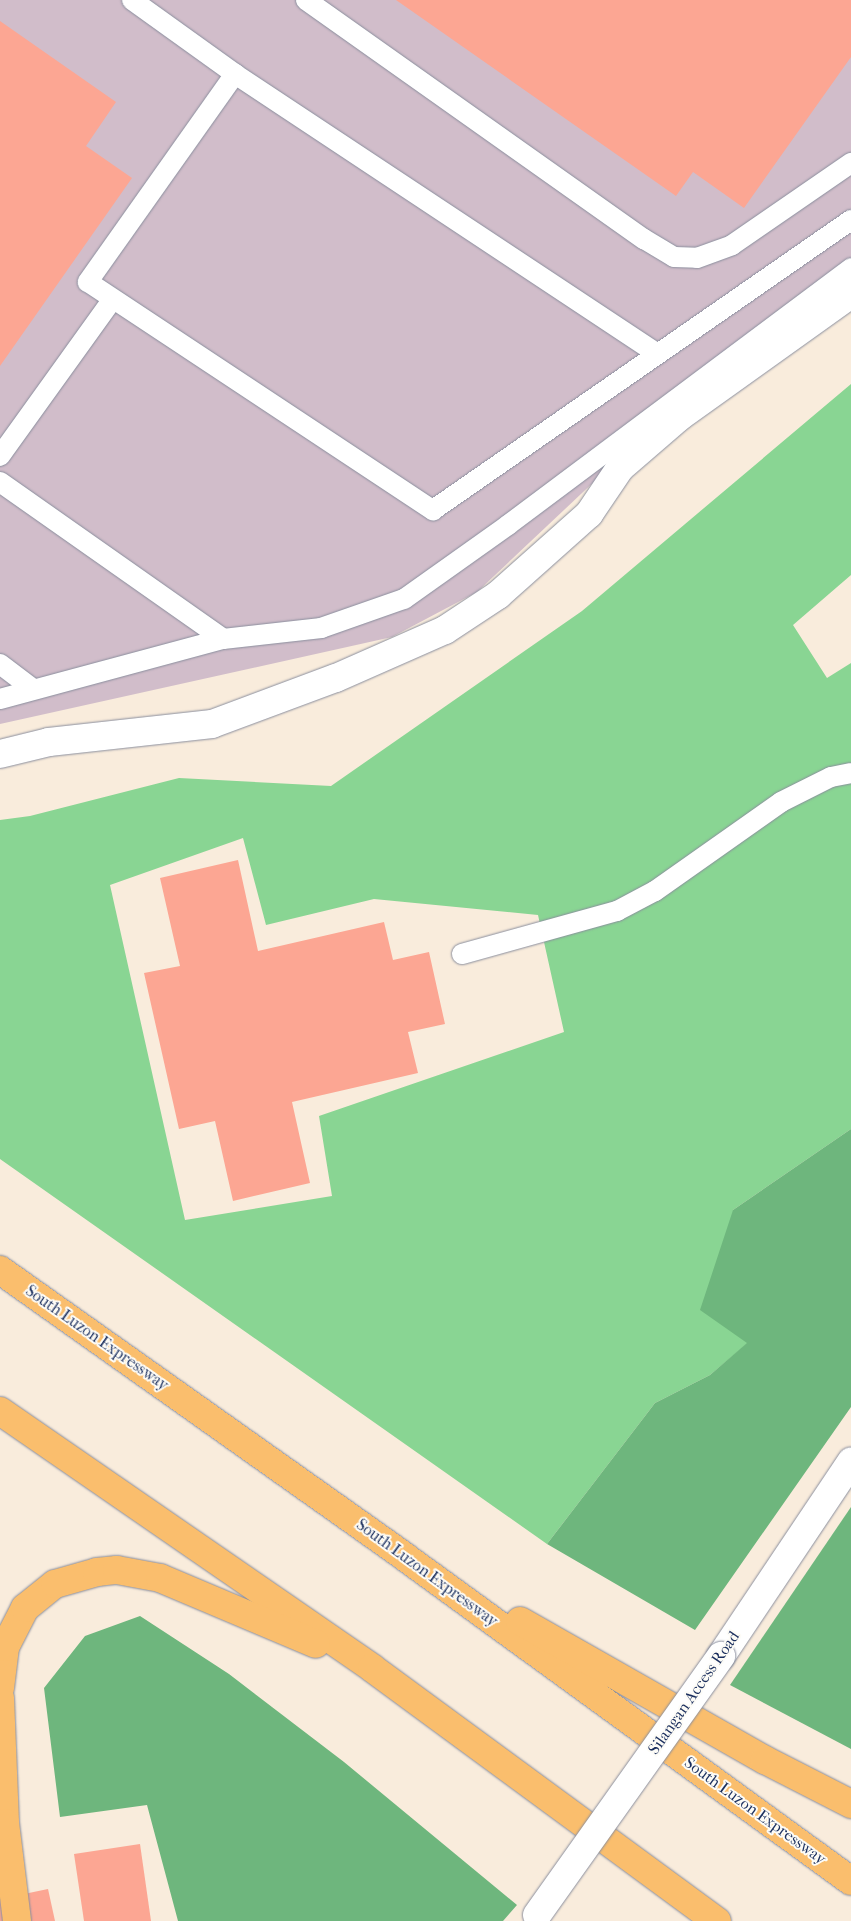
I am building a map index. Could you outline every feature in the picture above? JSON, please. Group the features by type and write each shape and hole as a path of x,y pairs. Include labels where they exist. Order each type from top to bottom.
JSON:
{"highway":[{"name":"South Luzon Expressway","path":"0,1270 405,1556 851,1881"},
{"path":"0,1411 372,1668 717,1921"},
{"path":"405,1556 765,1760 851,1804"},
{"path":"0,1688 5,1647 25,1608 55,1584 90,1573 117,1570 137,1572 189,1590 372,1668"},
{"path":"0,1698 5,1823 17,1921"}],"street":[{"path":"0,754 48,742 212,724 336,678 445,630 498,595 588,514 620,468 679,417 851,294"},
{"name":"Silangan Access Road","path":"535,1918 721,1656 851,1462"}],"lane":[{"path":"132,0 236,74 656,353"},
{"path":"306,0 644,239 674,257 697,258 732,246 851,163"},
{"path":"236,74 88,282 433,510 656,353 851,220"},
{"path":"0,698 222,639 321,628 404,599 508,526 851,268"},
{"path":"0,456 113,299"},
{"path":"0,482 222,639"},
{"path":"0,664 33,689"},
{"path":"462,954 617,911 655,891 782,802 830,777 851,772"}],"shaded area":[{"path":"0,0 851,0 851,286 634,444 477,592 392,637 0,724"}],"green space":[{"path":"851,384 851,575 793,625 827,678 851,663 851,1129 733,1210 748,1343 710,1375 655,1403 547,1544 0,1159 0,820 30,816 179,778 331,786 582,611","holes":["243,838 266,925 374,899 538,915 564,1032 319,1116 332,1196 185,1220 110,885"]},
{"path":"851,1129 851,1407 695,1630 547,1544 655,1403 710,1375 747,1343 700,1310 733,1210"},
{"path":"851,1507 851,1749 730,1685"},
{"path":"140,1616 229,1674 344,1762 517,1905 503,1921 178,1921 147,1805 60,1817 44,1688 85,1636"}],"building":[{"path":"396,0 851,0 851,57 744,208 693,172 676,196"},
{"path":"0,21 116,102 86,146 132,178 0,366"},
{"path":"238,860 258,951 384,922 393,960 429,952 445,1024 408,1032 418,1073 292,1102 310,1183 233,1201 215,1121 179,1129 144,973 180,966 160,878"},
{"path":"140,1844 151,1921 84,1921 74,1854"},
{"path":"48,1889 55,1921 0,1921 0,1899"}]}
